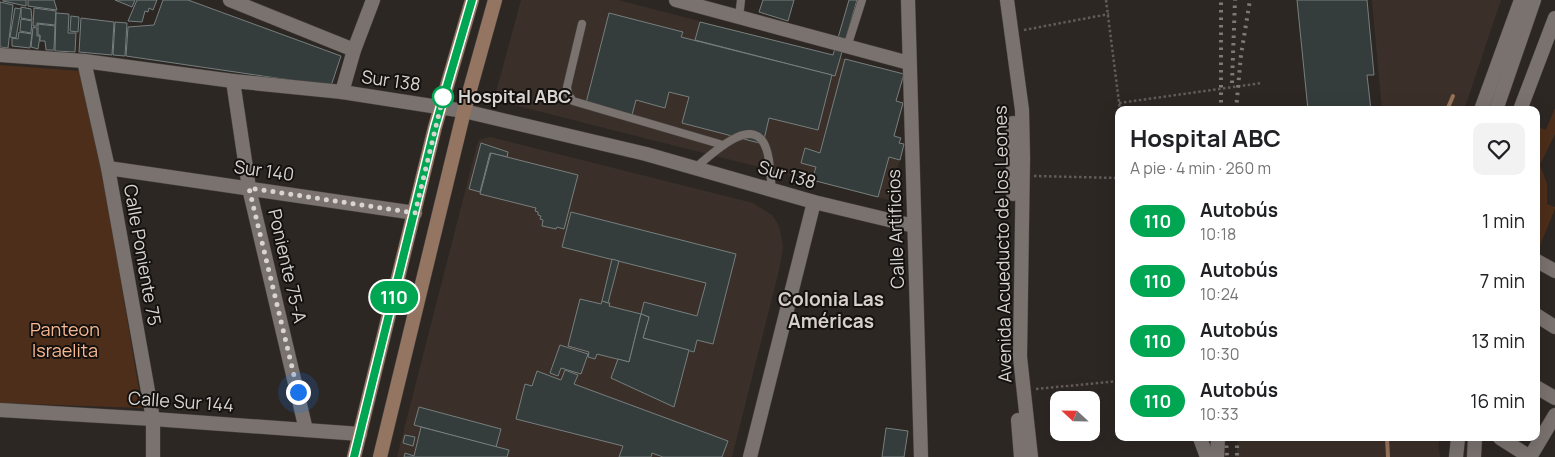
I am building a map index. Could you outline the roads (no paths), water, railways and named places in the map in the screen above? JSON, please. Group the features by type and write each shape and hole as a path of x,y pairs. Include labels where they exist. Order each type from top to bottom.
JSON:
{"main road":[{"path":"354,457 440,107 472,0"},
{"path":"380,457 464,111 495,0"}],"street":[{"path":"230,0 354,50"},
{"path":"342,92 354,50 373,0"},
{"path":"676,0 910,63"},
{"name":"Calle Artificios","path":"908,0 921,457"},
{"name":"Avenida Acueducto de los Leones","path":"997,0 1013,110 1011,346 1021,457"},
{"name":"Avenida Acueducto de los Leones","path":"1007,0 1022,110 1023,176 1020,357 1032,457"},
{"path":"1482,106 1521,0"},
{"path":"1497,106 1534,0"},
{"path":"1522,106 1555,18"},
{"name":"Sur 138","path":"0,55 84,61 233,81 342,92 464,111 646,154 814,202 914,226"},
{"name":"Calle Poniente 75","path":"84,61 108,168 153,419 154,457"},
{"name":"Poniente 75-A","path":"233,81 249,188 306,430"},
{"name":"Sur 140","path":"108,168 415,213"},
{"path":"750,457 814,202"},
{"path":"1540,263 1555,271"},
{"path":"1540,318 1555,327"},
{"path":"1540,389 1555,398"},
{"name":"Calle Sur 144","path":"0,410 360,434"},
{"path":"1540,440 1555,415"},
{"path":"1201,441 1207,457"},
{"path":"1217,457 1218,441"},
{"path":"1456,457 1458,441"},
{"path":"1474,457 1475,441"},
{"path":"1505,441 1530,457 1540,441"}],"lane":[{"path":"739,17 741,0"},
{"path":"847,47 862,0"},
{"path":"582,24 568,87 568,94 573,101 723,145"},
{"path":"695,168 734,137 745,134 758,137 767,150 772,190"}],"waterway":[{"path":"1449,106 1453,96"},
{"path":"1387,441 1388,457"}],"railway":[{"path":"1221,0 1221,106"},
{"path":"1232,83 1235,0"},
{"path":"1236,106 1241,55 1250,0"},
{"path":"1226,441 1227,457"},
{"path":"1237,441 1237,457"}],"place":[{"name":"Hospital ABC","path":"443,97"}],"district":[{"name":"Colonia Las Américas","path":"831,310"}],"park label":[{"name":"Panteon Israelita","path":"65,340"}]}
